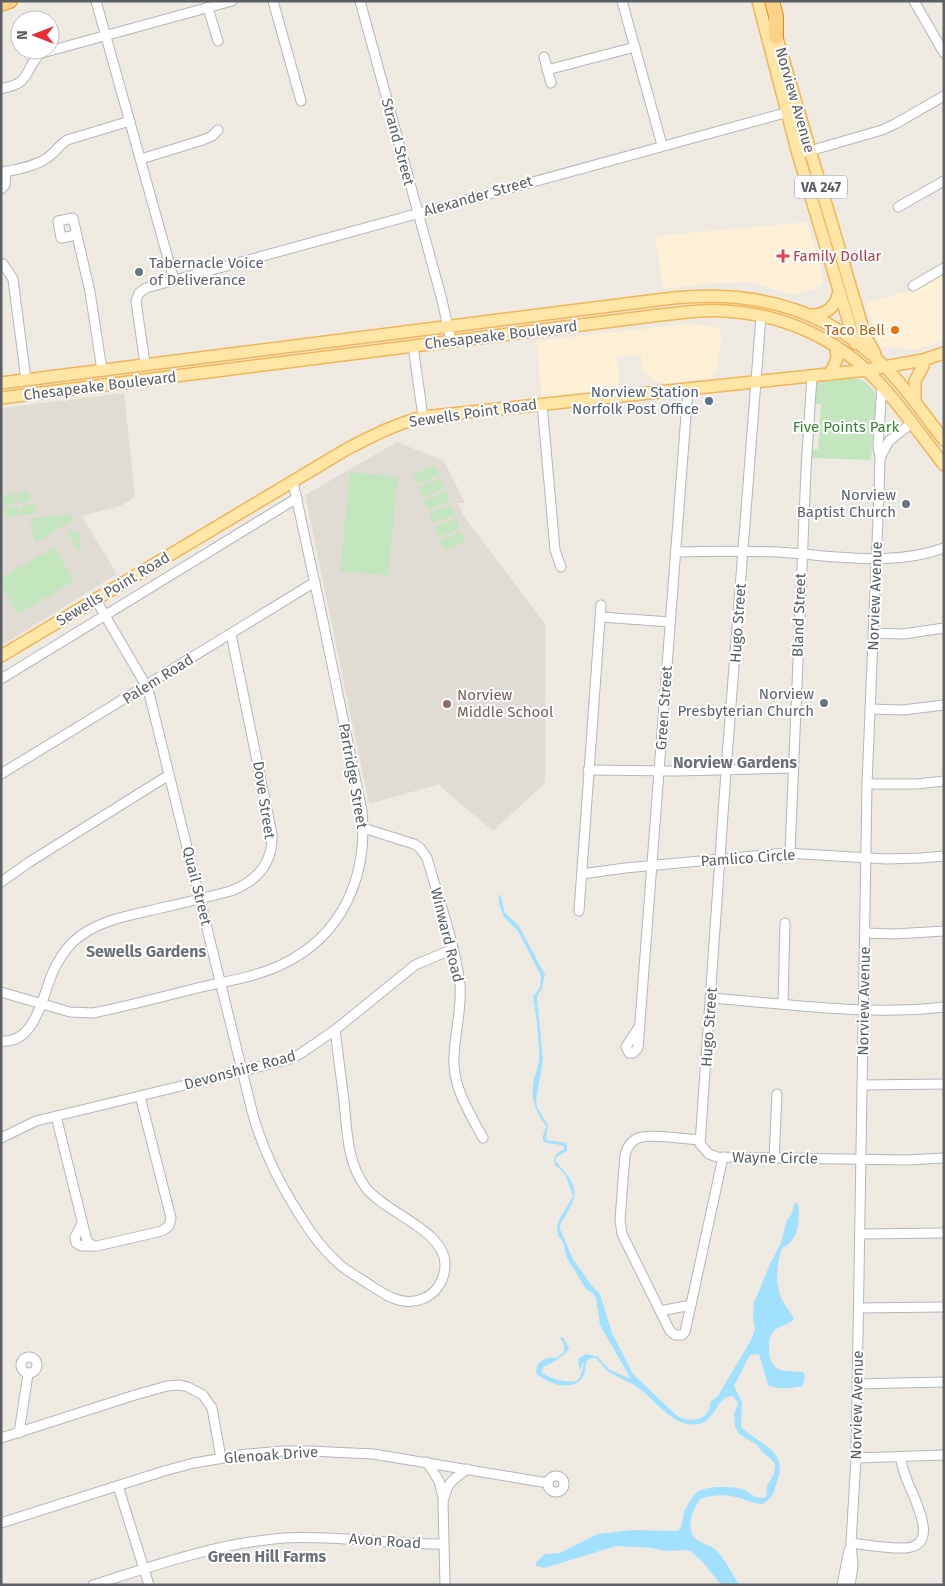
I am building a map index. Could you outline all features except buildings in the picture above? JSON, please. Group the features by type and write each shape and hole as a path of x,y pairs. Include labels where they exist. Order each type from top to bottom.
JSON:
{"highway":[{"path":"1,4 10,1"},
{"path":"772,1 776,16 776,37"}],"main road":[{"name":"Norview Avenue","path":"758,1 792,111 839,290 854,341 866,370"},
{"name":"Norview Avenue","path":"767,1 792,111"},
{"name":"Norview Avenue","path":"803,152 865,336 869,346 885,367"},
{"path":"808,315 827,312 836,302 839,290"},
{"path":"695,296 697,311"},
{"name":"Chesapeake Boulevard","path":"1,383 695,296 718,296 756,299 791,308 825,323 854,341 885,367 944,440"},
{"name":"Chesapeake Boulevard","path":"1,398 697,311 724,311 761,316 800,328 836,346 882,385 944,465"},
{"path":"830,374 837,359 836,346"},
{"name":"Sewells Point Road","path":"1,656 293,482 374,435 399,424 423,417 866,370 923,360 944,354"},
{"path":"915,402 915,381 923,360"}],"street":[{"path":"96,1 174,280"},
{"path":"1,88 23,80 35,59 42,53 232,1"},
{"path":"273,1 300,100"},
{"name":"Strand Street","path":"360,1 451,341"},
{"path":"622,1 662,145"},
{"path":"914,1 944,53"},
{"path":"208,8 218,41"},
{"path":"547,70 635,47"},
{"path":"544,57 551,82"},
{"path":"803,152 882,130 944,96"},
{"name":"Alexander Street","path":"145,364 136,301 143,290 662,145 792,111"},
{"path":"1,189 5,185 4,172 41,162 67,140 130,121"},
{"path":"140,159 203,140 212,136 218,130"},
{"path":"898,207 944,181"},
{"path":"76,235 90,292 102,370"},
{"path":"3,264 13,279 26,380"},
{"path":"913,286 944,268"},
{"name":"Hugo Street","path":"700,1140 761,316"},
{"path":"413,346 423,417"},
{"name":"Bland Street","path":"790,853 802,554 812,376"},
{"name":"Norview Avenue","path":"850,1585 853,1566 851,1543 856,1458 867,784 877,558 880,458 878,447 882,385"},
{"name":"Green Street","path":"639,1027 688,389"},
{"path":"542,404 555,550 561,567"},
{"path":"880,458 889,441 912,423"},
{"name":"Partridge Street","path":"1,992 70,1012 93,1013 265,971 281,965 309,948 340,914 354,888 361,859 363,828 359,796 293,482"},
{"name":"Sewells Point Road","path":"1,679 297,498"},
{"path":"676,552 744,550 906,558 944,548"},
{"name":"Palem Road","path":"1,774 315,582"},
{"name":"Quail Street","path":"96,600 146,686 258,1131 270,1164 282,1187 317,1241 340,1264 391,1298 415,1302 430,1295 442,1279 445,1264 442,1251 435,1240 385,1206 362,1182 350,1151 335,1030"},
{"path":"579,911 601,605"},
{"path":"601,617 670,622"},
{"path":"873,633 903,634 944,628"},
{"name":"Dove Street","path":"1,1041 16,1040 27,1032 60,959 82,934 103,923 231,891 250,882 262,871 267,863 272,843 272,834 231,634"},
{"path":"870,710 903,710 944,705"},
{"path":"588,770 659,771 793,768"},
{"path":"1,882 31,861 169,775"},
{"path":"867,784 917,784 944,781"},
{"name":"Winward Road","path":"363,828 414,844 425,854 457,968 460,997 454,1054 455,1076 463,1101 483,1138"},
{"name":"Pamlico Circle","path":"582,874 721,858 790,853 866,858 944,856"},
{"path":"783,1004 785,923"},
{"path":"865,933 894,934 944,931"},
{"name":"Devonshire Road","path":"1,1138 31,1123 56,1116 290,1059 335,1030 415,965 453,949"},
{"path":"711,998 863,1010 904,1010 944,1007"},
{"path":"862,1085 944,1084"},
{"path":"774,1158 777,1094"},
{"path":"56,1116 82,1224 75,1236 76,1243 81,1246 93,1246 162,1231 170,1223 168,1209 140,1096"},
{"path":"700,1140 643,1136 629,1145 625,1155 620,1228 672,1334 679,1336 685,1332 723,1157"},
{"name":"Wayne Circle","path":"700,1140 702,1148 709,1154 717,1157 907,1160 944,1158"},
{"path":"860,1234 944,1233"},
{"path":"660,1311 691,1305"},
{"path":"859,1308 944,1308"},
{"path":"19,1433 28,1374"},
{"path":"857,1384 944,1382"},
{"path":"1,1438 135,1395 167,1386 180,1385 203,1395 212,1408 221,1458"},
{"name":"Glenoak Drive","path":"1,1522 164,1471 247,1454 310,1451 373,1454 548,1483"},
{"path":"856,1458 944,1456"},
{"path":"851,1543 903,1548 915,1545 922,1537 924,1531 923,1520 902,1467 900,1457"},
{"path":"427,1462 439,1481 443,1501 445,1585"},
{"path":"443,1501 452,1480 467,1469"},
{"path":"118,1486 150,1585"},
{"name":"Avon Road","path":"93,1585 221,1546 283,1538 329,1538 444,1544"},
{"name":"Norview Avenue","path":"842,1585 851,1543"}],"shaded area":[{"path":"807,222 824,278 820,287 794,295 749,282 714,283 663,289 655,236"},
{"path":"944,274 944,341 914,350 880,346 866,303 912,290"},
{"path":"686,324 716,327 720,330 721,342 717,369 711,378 668,383 654,381 641,369 641,355 617,357 620,389 542,398 536,341"},
{"path":"124,393 135,497 120,506 82,516 117,574 1,646 1,408"},
{"name":"Norview Middle School","path":"397,442 444,461 465,503 458,503 465,518 545,624 545,783 493,831 442,788 440,784 369,804 305,495"}],"green space":[{"name":"Five Points Park","path":"849,378 865,382 876,394 871,460 812,458 812,450 818,449 821,404 815,404 817,382"},
{"path":"435,465 439,475 418,484 413,474"},
{"path":"350,472 398,477 388,575 340,571"},
{"path":"441,478 445,488 423,497 419,487"},
{"path":"446,491 450,501 428,510 424,500"},
{"path":"29,492 30,501 20,503 18,493"},
{"path":"17,494 18,503 3,505 2,496"},
{"path":"35,504 36,513 21,515 20,506"},
{"path":"451,505 455,515 433,523 429,513"},
{"path":"18,507 19,516 5,517 4,508"},
{"path":"72,514 72,520 35,543 30,519"},
{"path":"456,518 460,528 439,537 435,527"},
{"path":"70,529 73,533 78,532 81,535 79,542 82,546 80,550 75,549 75,543 71,540 70,535 67,534 67,531"},
{"path":"461,531 465,541 444,550 440,540"},
{"path":"55,547 74,581 18,614 1,584 1,578"}],"water":[{"path":"498,894 501,897 505,913 519,926 545,975 542,988 537,997 543,1060 536,1101 537,1107 548,1125 547,1140 566,1143 567,1146 567,1151 556,1157 556,1162 570,1179 573,1186 574,1199 560,1225 560,1229 573,1259 600,1294 612,1333 633,1374 677,1416 693,1420 703,1417 707,1413 710,1402 718,1396 751,1340 755,1329 754,1303 781,1243 787,1220 791,1215 795,1202 799,1206 797,1231 792,1241 782,1248 777,1272 781,1297 794,1319 774,1331 770,1338 769,1346 771,1361 774,1366 778,1369 803,1372 805,1375 803,1386 781,1388 768,1385 759,1354 750,1355 734,1386 742,1402 742,1428 771,1450 779,1463 780,1471 774,1492 763,1504 727,1495 700,1499 690,1524 695,1538 715,1549 739,1585 721,1585 701,1560 690,1551 685,1550 665,1551 652,1548 616,1546 544,1568 536,1566 536,1562 545,1554 560,1553 598,1534 632,1530 678,1531 689,1503 696,1493 705,1489 717,1487 736,1488 745,1490 755,1497 766,1497 767,1486 774,1474 775,1464 757,1445 739,1434 735,1426 734,1415 738,1403 733,1396 723,1400 710,1417 702,1423 684,1423 668,1414 633,1384 609,1372 595,1358 591,1358 586,1362 585,1372 581,1379 575,1384 568,1386 551,1383 536,1373 537,1365 541,1362 548,1358 556,1358 564,1352 564,1344 560,1338 563,1337 569,1348 561,1357 543,1367 542,1373 559,1380 577,1381 584,1363 580,1370 579,1358 586,1354 598,1357 610,1370 631,1379 600,1325 596,1298 593,1293 586,1289 567,1258 563,1242 558,1236 557,1227 559,1220 573,1196 565,1174 555,1165 555,1157 564,1147 543,1141 546,1126 536,1110 533,1098 533,1086 539,1062 539,1053 538,1028 533,997 540,987 541,976 518,931 504,917"}],"place":[{"name":"Family Dollar","path":"783,256"},
{"name":"Tabernacle Voice of Deliverance","path":"139,272"},
{"name":"Taco Bell","path":"895,330"},
{"name":"Norview Station Norfolk Post Office","path":"709,401"},
{"name":"Norview Baptist Church","path":"906,504"},
{"name":"Norview Presbyterian Church","path":"824,703"},
{"name":"Norview Middle School","path":"447,704"}],"district":[{"name":"Norview Gardens","path":"735,762"},
{"name":"Sewells Gardens","path":"146,951"},
{"name":"Green Hill Farms","path":"267,1556"}]}
